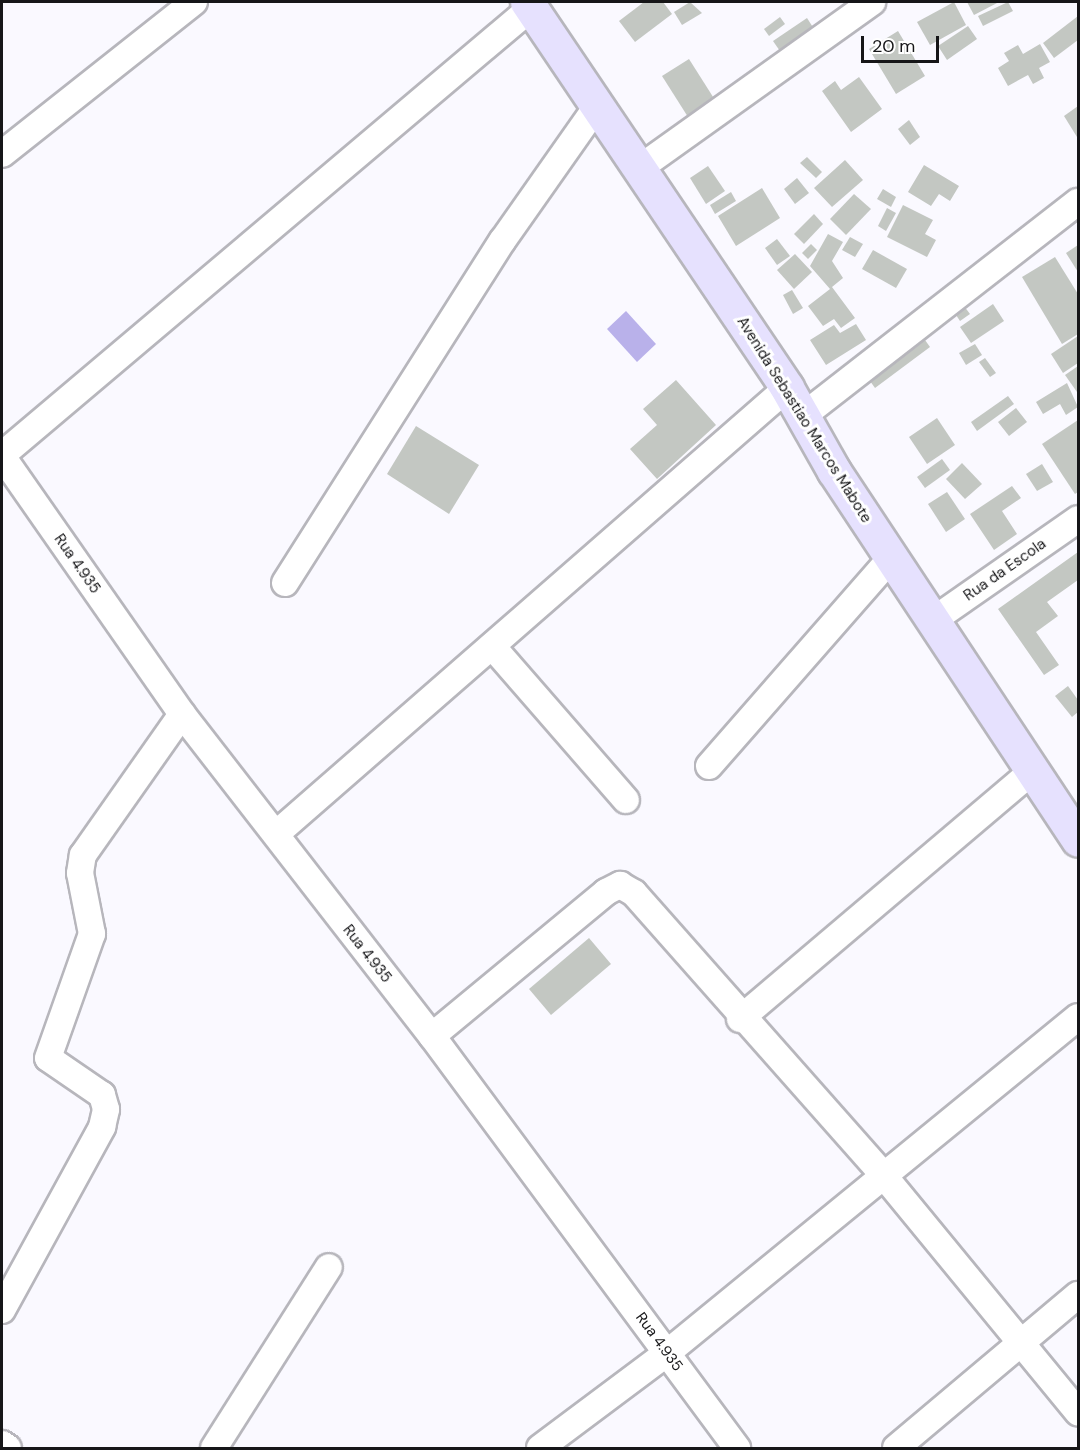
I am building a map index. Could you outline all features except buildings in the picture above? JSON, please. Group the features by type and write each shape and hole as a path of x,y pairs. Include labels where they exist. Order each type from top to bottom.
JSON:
{"main road":[{"name":"Avenida Sebastiao Marcos Mabote","path":"529,5 641,167 795,401 891,558 1078,840"}],"street":[{"path":"2,154 194,2"},
{"path":"641,167 872,2"},
{"path":"2,456 529,5"},
{"path":"285,583 503,240 598,105"},
{"path":"276,834 492,646 795,401 1078,202"},
{"name":"Rua 4.935","path":"2,456 182,714 432,1035 737,1449"},
{"name":"Rua da Escola","path":"932,621 1078,519"},
{"path":"709,766 891,558"},
{"path":"492,646 626,800"},
{"path":"2,1310 102,1127 106,1109 102,1095 48,1058 92,934 80,873 83,855 182,714"},
{"path":"740,1019 1032,771"},
{"path":"432,1035 563,925 620,885 634,893 740,1019 884,1176 1078,1413"},
{"path":"540,1449 667,1353 1078,1017"},
{"path":"214,1449 329,1266"},
{"path":"896,1449 1020,1341 1078,1295"},
{"path":"2,1444 8,1449"}],"shaded area":[{"path":"626,311 656,344 637,362 607,329"}]}
